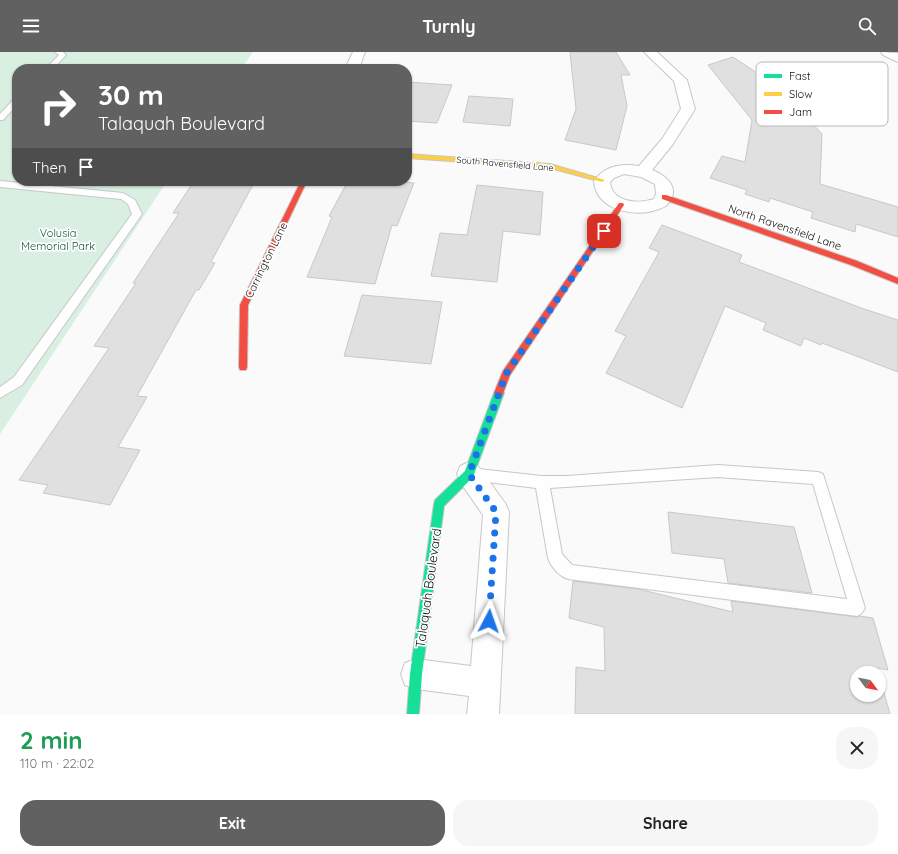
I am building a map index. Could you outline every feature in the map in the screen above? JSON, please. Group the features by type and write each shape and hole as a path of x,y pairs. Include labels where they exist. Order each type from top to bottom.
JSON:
{"street":[{"path":"354,64 359,52"},
{"path":"643,171 668,141 688,109 680,80 650,52"},
{"path":"887,52 898,58"},
{"name":"South Ravensfield Lane","path":"412,156 550,166 602,180"},
{"path":"623,169 643,171 658,180 663,186 665,192 664,197 660,202 647,208 630,208 621,205 606,196 601,185 602,180 607,174 623,169"},
{"name":"Carrington Lane","path":"243,367 244,304 302,186"},
{"name":"North Ravensfield Lane","path":"664,197 854,263 898,281"},
{"name":"Talaquah Boulevard","path":"413,714 416,674 439,504 469,474 506,374 621,205"},
{"path":"469,474 496,512 483,714"},
{"path":"416,674 485,683"}],"lane":[{"path":"54,64 63,55 58,52"},
{"path":"0,118 12,106"},
{"path":"0,184 12,185"},
{"path":"0,393 18,381 136,214 132,202 122,196 20,186"},
{"path":"469,474 542,482 567,482 718,471 818,478 857,608 568,572 555,558 542,482"}],"green space":[{"name":"Volusia Memorial Park","path":"0,52 253,52 245,64 12,64 12,186 164,186 0,434"}],"building":[{"path":"570,52 616,52 630,75 621,75 627,106 616,150 565,140 576,109"},
{"path":"733,57 756,72 756,126 815,126 822,134 820,184 898,207 898,237 856,224 855,232 811,218 813,212 770,198 769,202 745,194 747,190 710,178 722,156 745,162 752,120 708,65"},
{"path":"412,82 452,85 437,123 412,121"},
{"path":"469,96 513,99 510,126 463,122"},
{"path":"412,183 414,183 397,226 392,225 375,284 307,277 332,217 329,216 345,186 412,186"},
{"path":"477,185 543,192 540,235 503,231 497,282 431,276 440,233 467,235"},
{"path":"191,186 252,186 211,262 215,263 199,290 196,290 137,396 147,397 118,447 140,450 110,505 43,493 48,485 19,480 109,348 94,346 136,283 133,283 179,213 173,213"},
{"path":"662,225 742,255 739,262 864,309 898,320 898,372 822,343 821,345 804,338 801,346 763,330 766,323 725,306 682,408 606,373 626,336 615,331 659,252 649,248"},
{"path":"362,295 442,302 431,364 344,356"},
{"path":"668,512 794,527 812,593 728,583 724,559 672,553"},
{"path":"573,581 638,589 733,612 731,601 873,618 888,670 886,670 886,666 850,666 850,702 886,702 886,700 890,714 575,714 576,667 605,671 604,627 569,618"}],"traffic: fast":[{"path":"413,714 416,674 439,504 469,474 499,393"}],"traffic: slow":[{"path":"412,156 550,166 602,180"}],"traffic: jam":[{"path":"243,367 244,305 302,186"},
{"path":"664,197 854,263 898,281"},
{"path":"499,393 506,374 621,205"}],"route":[{"path":"489,621 496,512 469,474 506,374 604,231"}]}
